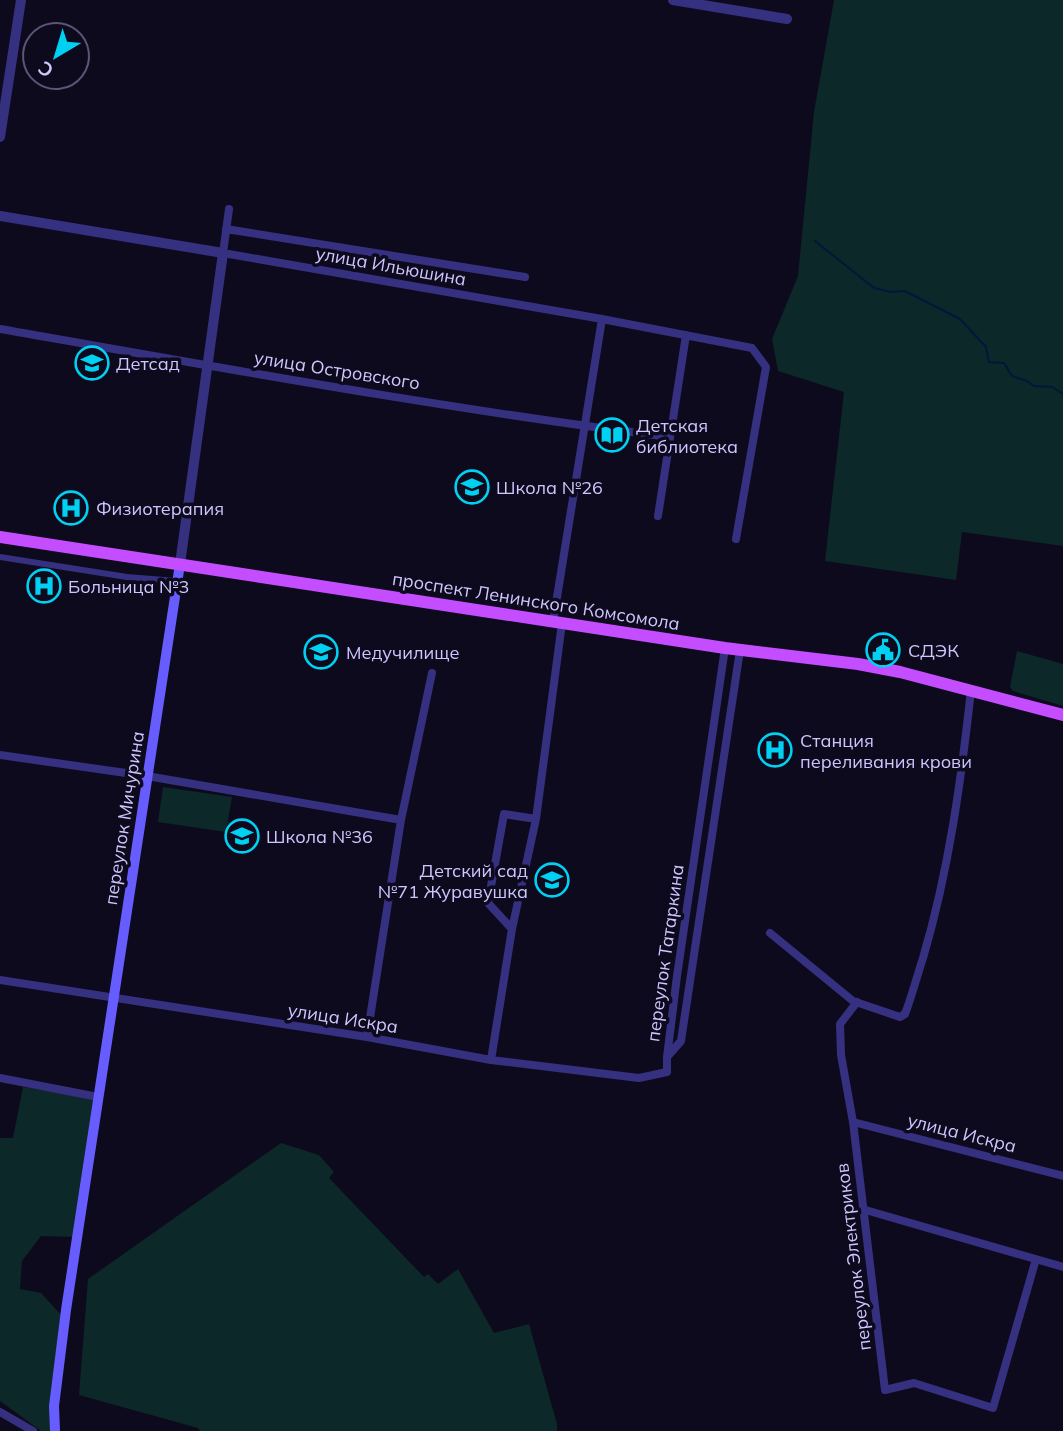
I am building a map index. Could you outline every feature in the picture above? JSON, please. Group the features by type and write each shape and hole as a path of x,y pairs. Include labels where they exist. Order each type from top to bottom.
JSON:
{"main road":[{"name":"проспект Ленинского Комсомола","path":"0,537 725,648 858,664 900,672 1063,715"},
{"name":"переулок Мичурина","path":"55,1431 54,1406 59,1365 180,564"}],"street":[{"path":"0,137 21,0"},
{"path":"673,0 719,4 787,19"},
{"name":"переулок Мичурина","path":"180,564 229,209"},
{"name":"улица Ильюшина","path":"0,216 602,319 752,348 766,367 736,539"},
{"path":"226,229 525,277"},
{"path":"491,1060 512,929 536,819 557,623 602,319"},
{"name":"улица Островского","path":"0,329 207,366 670,437"},
{"path":"658,516 686,335"},
{"path":"0,556 127,577 177,581"},
{"name":"переулок Татаркина","path":"667,1057 725,648"},
{"name":"переулок Татаркина","path":"667,1057 681,1041 740,650"},
{"path":"367,1037 401,820 432,673"},
{"path":"770,933 857,1002 900,1017 905,1014 932,929 951,842 961,783 971,690"},
{"path":"0,755 148,776 401,820"},
{"path":"512,929 488,903 504,814 536,819"},
{"name":"улица Искра","path":"0,980 367,1037 491,1060 639,1078 667,1072 667,1057"},
{"name":"переулок Электриков","path":"857,1002 840,1024 841,1055 853,1122 885,1390 914,1383 993,1408 1036,1259"},
{"path":"0,1078 99,1097"},
{"name":"улица Искра","path":"853,1122 1063,1176"},
{"path":"862,1209 1063,1267"},
{"path":"0,1412 33,1431"}],"green space":[{"path":"834,0 1063,0 1063,546 962,532 956,580 825,561 844,392 778,371 772,339 798,276 814,112"},
{"path":"1017,651 1063,664 1063,706 1013,691 1010,687"},
{"path":"163,787 232,797 226,832 158,822"},
{"path":"23,1087 96,1099 74,1237 41,1236 22,1261 20,1289 41,1293 63,1317 51,1431 41,1431 0,1401 0,1138 13,1138"},
{"path":"281,1143 319,1155 334,1172 329,1178 424,1277 428,1274 438,1284 458,1269 494,1333 529,1324 557,1431 200,1431 198,1428 79,1395 88,1279"}],"waterway":[{"path":"815,241 874,288 891,292 905,291 960,319 986,347 989,362 1004,363 1012,376 1034,386 1052,387 1063,394"}],"place":[{"name":"Детсад","path":"92,363"},
{"name":"Детская библиотека","path":"612,435"},
{"name":"Школа №26","path":"472,487"},
{"name":"Физиотерапия","path":"71,508"},
{"name":"Больница №3","path":"44,586"},
{"name":"СДЭК","path":"883,650"},
{"name":"Медучилище","path":"321,652"},
{"name":"Станция переливания крови","path":"775,750"},
{"name":"Школа №36","path":"242,836"},
{"name":"Детский сад №71 Журавушка","path":"552,880"}]}
